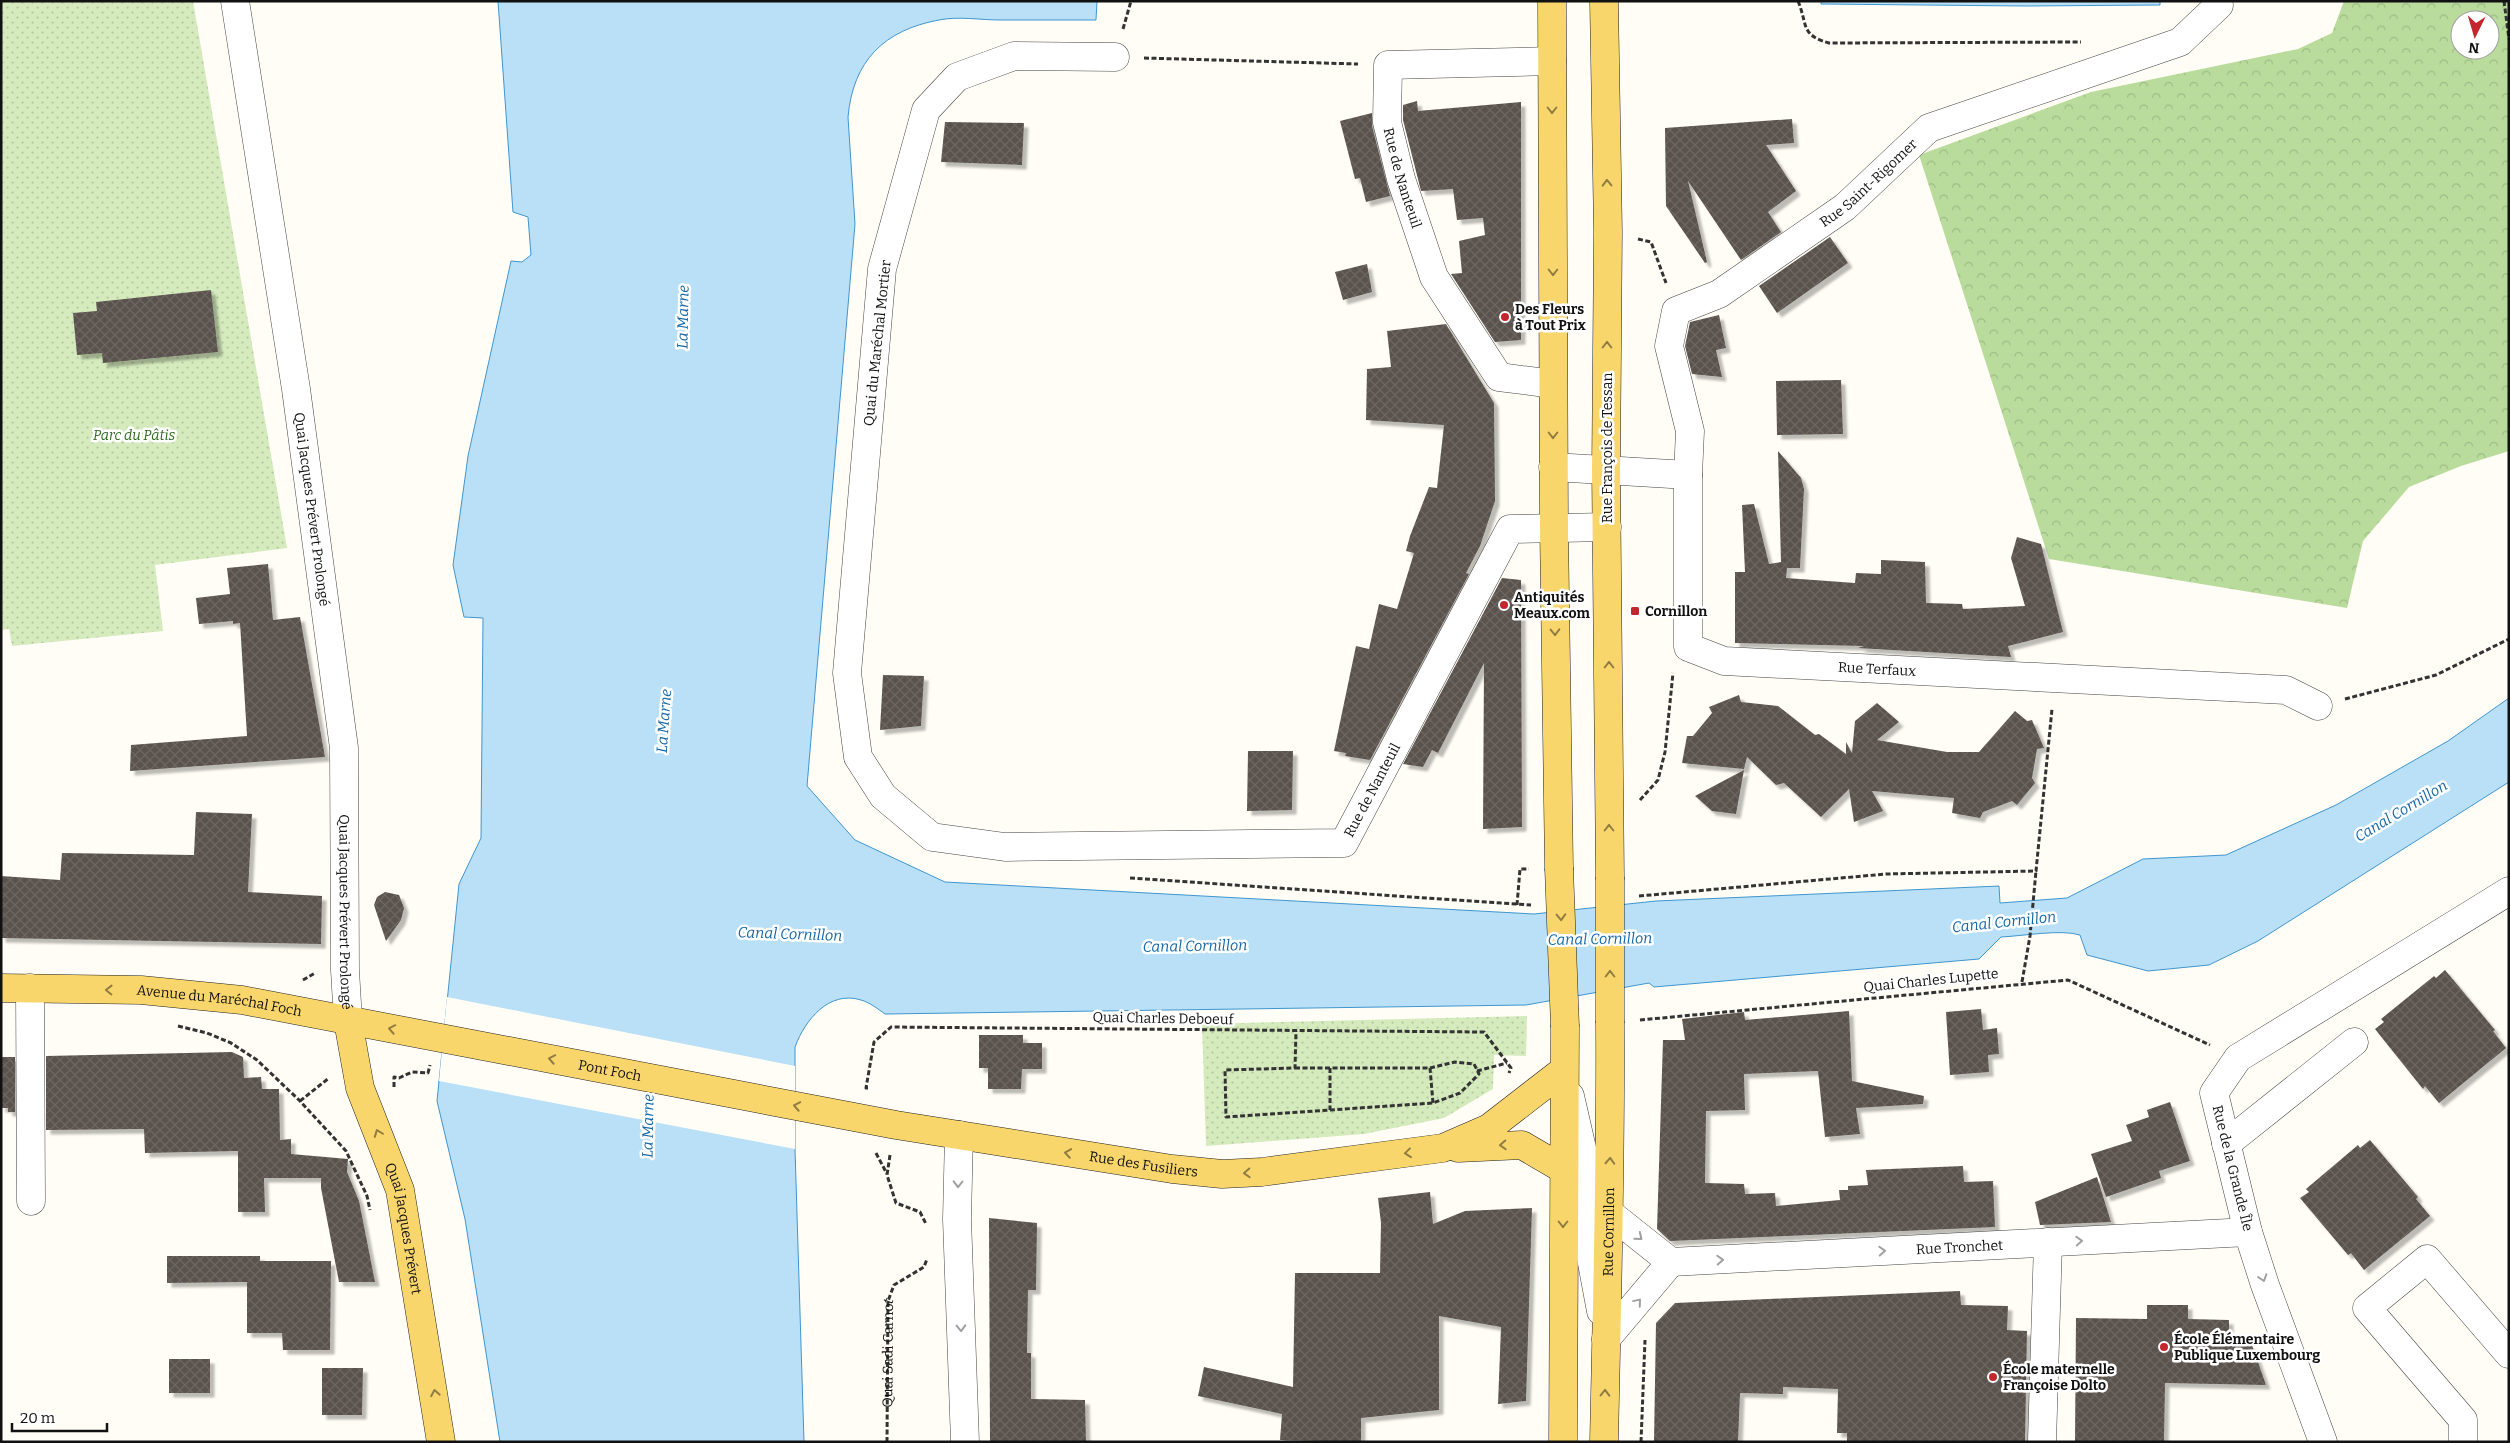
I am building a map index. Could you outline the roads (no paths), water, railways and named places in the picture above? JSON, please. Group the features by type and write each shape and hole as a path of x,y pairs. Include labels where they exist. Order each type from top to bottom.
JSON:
{"main road":[{"name":"Rue François de Tessan","path":"1604,11 1608,232 1606,470 1610,876"},
{"path":"1552,12 1553,467 1559,868 1564,1027 1563,1442"},
{"name":"Rue Cornillon","path":"1604,1442 1611,1136 1610,876"},
{"name":"Avenue du Maréchal Foch","path":"1,988 174,993 242,1000 435,1037"},
{"name":"Quai Jacques Prévert","path":"348,1020 360,1088 400,1190 441,1442"},
{"name":"Pont Foch","path":"435,1037 845,1115"},
{"name":"Rue des Fusiliers","path":"1442,1148 1489,1128 1564,1070"},
{"name":"Rue des Fusiliers","path":"845,1115 896,1125 1172,1169 1222,1174 1262,1172 1442,1148 1522,1145 1563,1169"}],"street":[{"name":"Quai Jacques Prévert Prolongé","path":"235,1 296,389 344,748 345,965 348,1020"},
{"name":"Rue Saint-Rigomer","path":"1688,475 1690,431 1669,346 1676,311 1719,294 1845,207 1929,128 2180,42 2219,5"},
{"name":"Quai du Maréchal Mortier","path":"1005,847 932,837 883,796 858,757 847,673 882,269 926,110 957,77 1014,56 1115,57"},
{"name":"Rue de Nanteuil","path":"1552,61 1388,65 1387,122 1400,179 1434,277 1500,377 1553,384"},
{"path":"1553,467 1688,475"},
{"name":"Rue Terfaux","path":"1688,475 1688,647 1724,662 2286,690 2318,706"},
{"path":"1554,529 1607,527"},
{"name":"Rue de Nanteuil","path":"1005,847 1344,843 1510,529 1554,529"},
{"name":"Rue de la Grande Île","path":"2323,1442 2265,1285 2248,1232 2214,1093 2238,1058 2509,890"},
{"path":"30,988 31,1201"},
{"path":"2226,1144 2354,1042"},
{"path":"1564,1070 1586,1166 1608,1212 1671,1262 1606,1339"},
{"path":"959,1135 957,1219 965,1442"},
{"path":"1563,1169 1581,1204 1606,1339"},
{"name":"Rue Tronchet","path":"1671,1262 2248,1232"},
{"path":"2042,1442 2048,1242"},
{"path":"2464,1442 2463,1420 2367,1308 2427,1260 2509,1354"}],"water":[{"path":"498,1 1097,1 1096,20 954,18 920,25 902,32 887,40 864,64 851,97 848,117 855,224 807,786 855,840 945,882 1534,914 1656,901 1999,886 2000,903 2067,898 2143,859 2226,855 2336,805 2448,741 2509,698 2509,782 2258,941 2209,965 2148,971 2087,955 2080,935 2052,933 2001,937 1979,959 1654,987 1649,983 1526,1005 885,1014 861,1000 839,999 829,1003 812,1018 799,1037 795,1047 795,1149 804,1442 500,1442 465,1219 437,1101 459,884 481,838 483,618 464,617 453,565 468,456 511,261 522,262 531,255 528,217 513,212"},
{"path":"1821,1 2160,1 2160,5 1821,4"}],"place":[{"name":"Des Fleurs à Tout Prix","path":"1505,317"},
{"name":"Antiquités Meaux.com","path":"1504,605"},
{"name":"Cornillon","path":"1635,611"},
{"name":"École Élémentaire Publique Luxembourg","path":"2164,1347"},
{"name":"École maternelle Françoise Dolto","path":"1993,1377"}],"water label":[{"name":"La Marne","path":"683,317"},
{"name":"La Marne","path":"664,721"},
{"name":"Canal Cornillon","path":"2401,811"},
{"name":"Canal Cornillon","path":"2004,922"},
{"name":"Canal Cornillon","path":"790,934"},
{"name":"Canal Cornillon","path":"1600,939"},
{"name":"Canal Cornillon","path":"1195,946"},
{"name":"La Marne","path":"648,1126"}],"park label":[{"name":"Parc du Pâtis","path":"134,435"}]}
